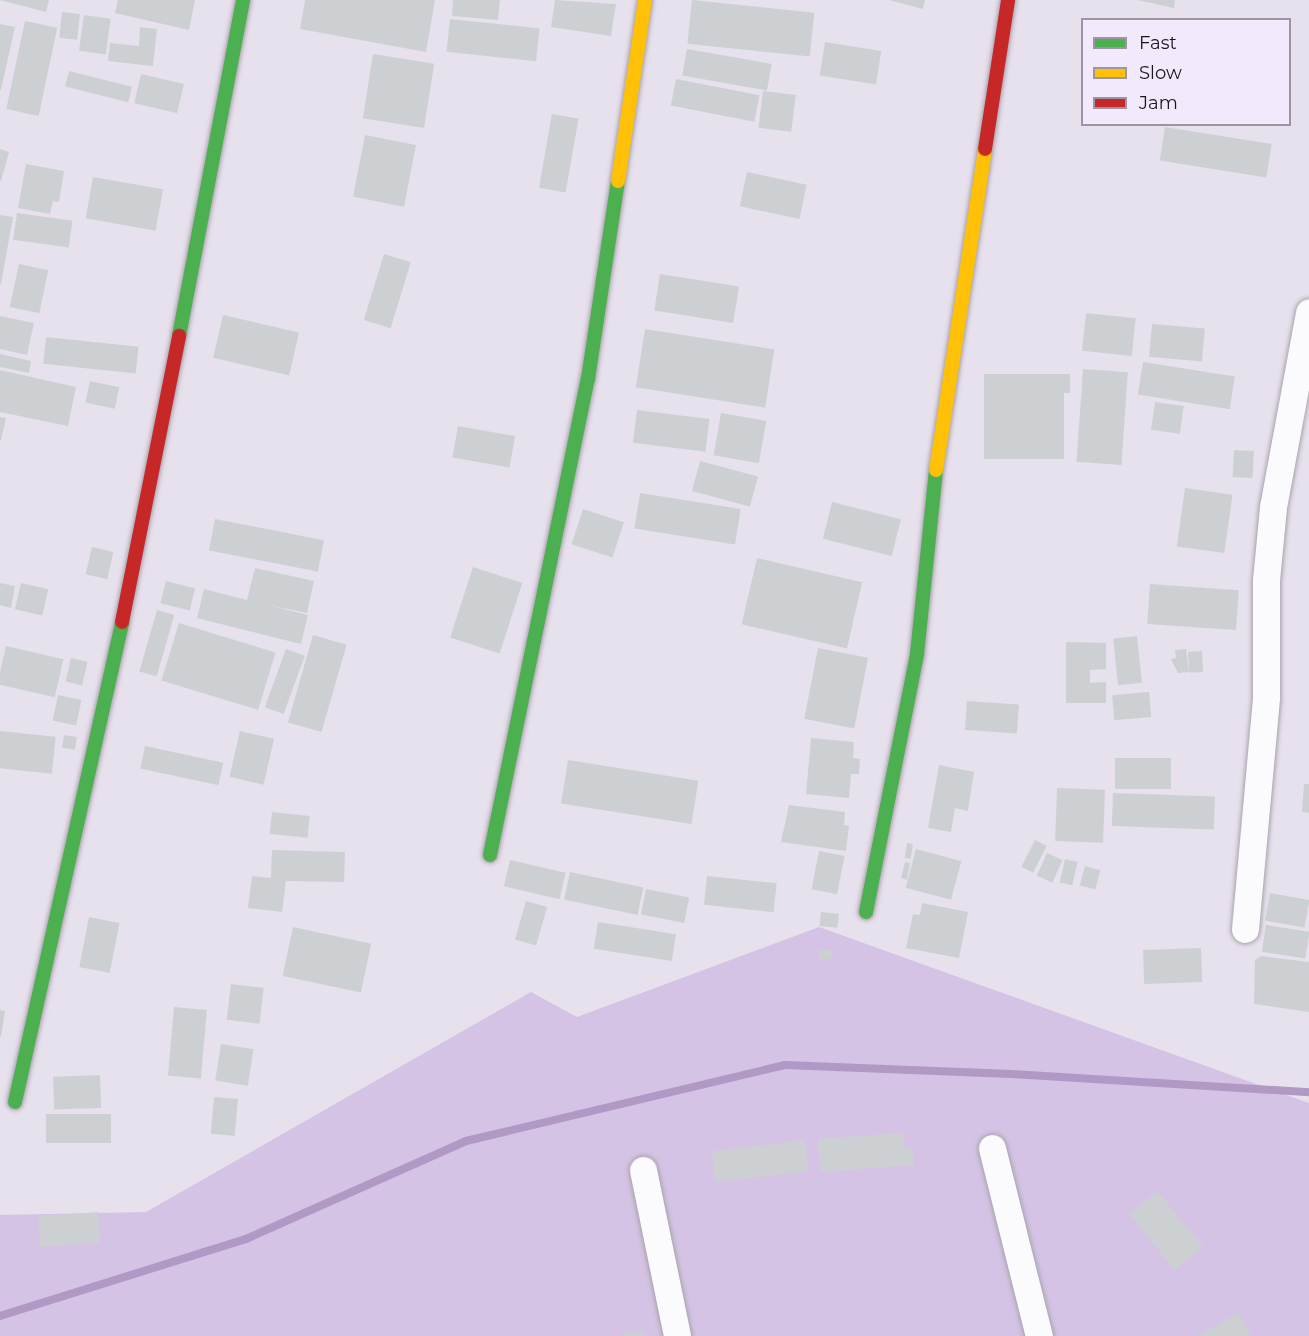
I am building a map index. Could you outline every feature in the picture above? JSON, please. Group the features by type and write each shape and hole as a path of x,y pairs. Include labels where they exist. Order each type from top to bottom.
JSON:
{"street":[{"path":"15,1102 140,544 243,0"},
{"path":"490,855 588,379 645,0"},
{"path":"867,912 917,654 939,442 1008,0"},
{"path":"1245,929 1266,697 1266,580 1273,507 1309,312"},
{"path":"992,1148 1039,1336"},
{"path":"643,1170 676,1336"}],"shaded area":[{"path":"819,927 1309,1103 1309,1336 0,1336 0,1215 146,1212 531,992 577,1017"}],"building":[{"path":"0,0 49,0 46,12"},
{"path":"118,0 195,0 189,30 115,13"},
{"path":"305,0 435,0 426,52 300,29"},
{"path":"453,0 500,0 498,20 452,16"},
{"path":"555,0 616,4 611,36 551,27"},
{"path":"692,0 814,13 810,57 687,44"},
{"path":"889,0 925,0 923,9"},
{"path":"1137,0 1175,0 1174,8"},
{"path":"62,12 80,14 77,40 59,38"},
{"path":"84,15 111,19 106,54 79,51"},
{"path":"450,19 540,28 536,61 447,52"},
{"path":"25,21 57,28 39,116 6,109"},
{"path":"0,24 15,27 1,90 0,90"},
{"path":"140,27 157,29 153,66 108,61 110,43 139,46"},
{"path":"825,42 881,51 876,84 820,76"},
{"path":"687,49 772,64 767,91 682,76"},
{"path":"373,54 434,64 424,128 363,118"},
{"path":"69,71 132,87 128,102 65,87"},
{"path":"141,74 184,84 177,113 134,103"},
{"path":"676,79 759,95 754,122 671,106"},
{"path":"763,91 796,95 791,132 758,128"},
{"path":"552,114 579,119 566,193 539,188"},
{"path":"1165,127 1272,144 1266,177 1160,161"},
{"path":"365,135 416,145 404,207 353,197"},
{"path":"0,149 9,152 1,181 0,181"},
{"path":"26,164 64,171 59,202 53,201 50,214 18,208"},
{"path":"747,172 807,185 799,219 740,206"},
{"path":"93,177 163,189 156,231 86,218"},
{"path":"17,213 72,221 69,248 13,240"},
{"path":"0,215 13,217 1,284 0,284"},
{"path":"384,254 411,262 391,328 364,320"},
{"path":"19,264 48,270 39,313 10,307"},
{"path":"660,274 739,287 733,323 654,311"},
{"path":"1086,313 1136,318 1132,356 1082,351"},
{"path":"223,315 299,333 289,375 213,358"},
{"path":"0,316 34,323 27,355 0,349"},
{"path":"1152,324 1205,329 1202,361 1149,357"},
{"path":"645,329 774,349 765,408 636,387"},
{"path":"46,337 138,347 136,374 43,364"},
{"path":"0,354 31,361 29,373 0,367"},
{"path":"1143,362 1235,377 1230,409 1138,395"},
{"path":"1083,369 1128,372 1121,465 1077,462"},
{"path":"0,370 76,387 68,426 0,412"},
{"path":"984,374 1070,374 1070,393 1064,393 1064,459 984,459"},
{"path":"90,381 119,387 115,409 85,403"},
{"path":"1155,402 1184,406 1180,434 1151,430"},
{"path":"637,410 709,419 705,452 633,443"},
{"path":"721,413 766,421 759,463 714,455"},
{"path":"0,417 6,418 1,440 0,440"},
{"path":"458,426 515,436 510,468 452,458"},
{"path":"1234,450 1254,451 1253,478 1233,477"},
{"path":"700,461 758,477 750,506 692,491"},
{"path":"1185,488 1233,495 1224,553 1177,546"},
{"path":"640,493 741,509 735,545 634,529"},
{"path":"832,502 901,519 892,556 823,539"},
{"path":"583,509 624,522 612,557 572,544"},
{"path":"215,519 324,540 318,572 209,550"},
{"path":"92,547 113,552 107,579 86,574"},
{"path":"757,558 862,582 847,649 742,624"},
{"path":"473,567 522,583 500,653 450,637"},
{"path":"255,568 314,581 307,613 268,605 308,615 301,644 197,618 204,589 247,600"},
{"path":"166,581 195,588 190,611 160,603"},
{"path":"0,583 15,586 11,608 0,605"},
{"path":"21,583 48,589 42,616 15,609"},
{"path":"1150,584 1239,590 1236,630 1147,624"},
{"path":"157,610 174,615 157,676 139,672"},
{"path":"179,623 276,653 258,710 161,680"},
{"path":"313,635 347,645 322,732 288,722"},
{"path":"1137,636 1142,683 1118,685 1113,639"},
{"path":"1066,642 1106,643 1106,669 1090,670 1090,683 1106,682 1106,703 1066,703"},
{"path":"6,646 63,659 55,697 0,685 0,672"},
{"path":"818,648 868,658 854,728 804,719"},
{"path":"286,649 305,656 284,714 265,707"},
{"path":"1186,649 1189,672 1178,673 1171,659 1176,658 1175,650"},
{"path":"1202,651 1203,672 1189,673 1188,652"},
{"path":"71,658 88,662 82,685 66,681"},
{"path":"1149,692 1151,717 1114,720 1112,695"},
{"path":"58,695 81,700 76,725 53,720"},
{"path":"967,701 1019,705 1017,734 965,730"},
{"path":"0,731 56,737 52,774 0,768"},
{"path":"240,731 274,739 264,785 229,777"},
{"path":"64,735 77,737 75,750 62,748"},
{"path":"811,738 854,742 853,758 860,759 859,774 851,774 849,798 806,794"},
{"path":"145,746 223,763 218,785 140,768"},
{"path":"1115,758 1171,758 1171,789 1115,789"},
{"path":"568,760 698,781 691,824 561,803"},
{"path":"939,765 974,772 968,811 955,808 951,832 928,828"},
{"path":"1304,784 1309,784 1309,813 1302,812"},
{"path":"1057,788 1105,790 1103,843 1055,841"},
{"path":"1113,793 1215,797 1214,830 1112,826"},
{"path":"789,805 845,812 844,825 849,826 846,851 781,842"},
{"path":"272,812 310,816 307,838 270,834"},
{"path":"1035,840 1047,846 1033,873 1021,867"},
{"path":"907,843 913,844 911,859 905,858"},
{"path":"916,849 961,861 951,900 906,888"},
{"path":"272,850 345,852 344,882 286,881 282,912 248,908 252,876 271,878"},
{"path":"819,851 845,856 837,894 812,889"},
{"path":"1047,853 1063,860 1052,883 1037,876"},
{"path":"1065,859 1078,862 1072,885 1060,882"},
{"path":"510,860 566,873 559,899 504,886"},
{"path":"905,862 910,863 907,880 901,878"},
{"path":"1085,866 1100,870 1095,889 1080,885"},
{"path":"570,872 643,888 638,915 564,899"},
{"path":"707,876 777,883 774,912 704,905"},
{"path":"646,889 689,897 684,923 641,915"},
{"path":"1270,893 1309,900 1305,928 1265,921"},
{"path":"526,901 547,907 536,946 515,939"},
{"path":"922,903 968,912 959,958 906,948 913,914 920,915"},
{"path":"821,912 839,914 837,928 820,926"},
{"path":"89,917 119,923 110,973 79,967"},
{"path":"598,922 676,934 672,961 594,949"},
{"path":"1266,925 1309,932 1305,959 1262,952"},
{"path":"293,927 371,944 361,993 283,976"},
{"path":"1201,948 1202,982 1144,984 1143,950"},
{"path":"819,950 832,950 832,959 819,959"},
{"path":"1261,956 1309,962 1309,1012 1254,1004 1255,960"},
{"path":"231,984 264,988 259,1024 227,1020"},
{"path":"174,1007 207,1010 201,1079 168,1076"},
{"path":"0,1010 5,1011 1,1037 0,1037"},
{"path":"221,1044 254,1049 248,1086 215,1081"},
{"path":"100,1075 101,1108 54,1110 53,1077"},
{"path":"214,1097 238,1099 235,1136 211,1134"},
{"path":"46,1114 111,1114 111,1143 46,1143"},
{"path":"903,1133 904,1148 912,1147 914,1165 820,1172 818,1139"},
{"path":"805,1140 809,1171 715,1182 712,1151"},
{"path":"1158,1191 1203,1247 1175,1270 1129,1214"},
{"path":"98,1212 100,1243 40,1247 38,1216"},
{"path":"1239,1313 1251,1336 1196,1336"},
{"path":"642,1330 644,1336 620,1336 620,1335"}],"waterway":[{"path":"0,1316 246,1239 466,1141 785,1065 1011,1074 1309,1092"}],"traffic: fast":[{"path":"179,336 243,0"},
{"path":"490,855 588,379 618,181"},
{"path":"866,912 917,654 936,470"},
{"path":"15,1102 122,622"}],"traffic: slow":[{"path":"618,181 645,0"},
{"path":"936,470 985,149"}],"traffic: jam":[{"path":"985,149 1008,0"},
{"path":"122,622 179,336"}]}
